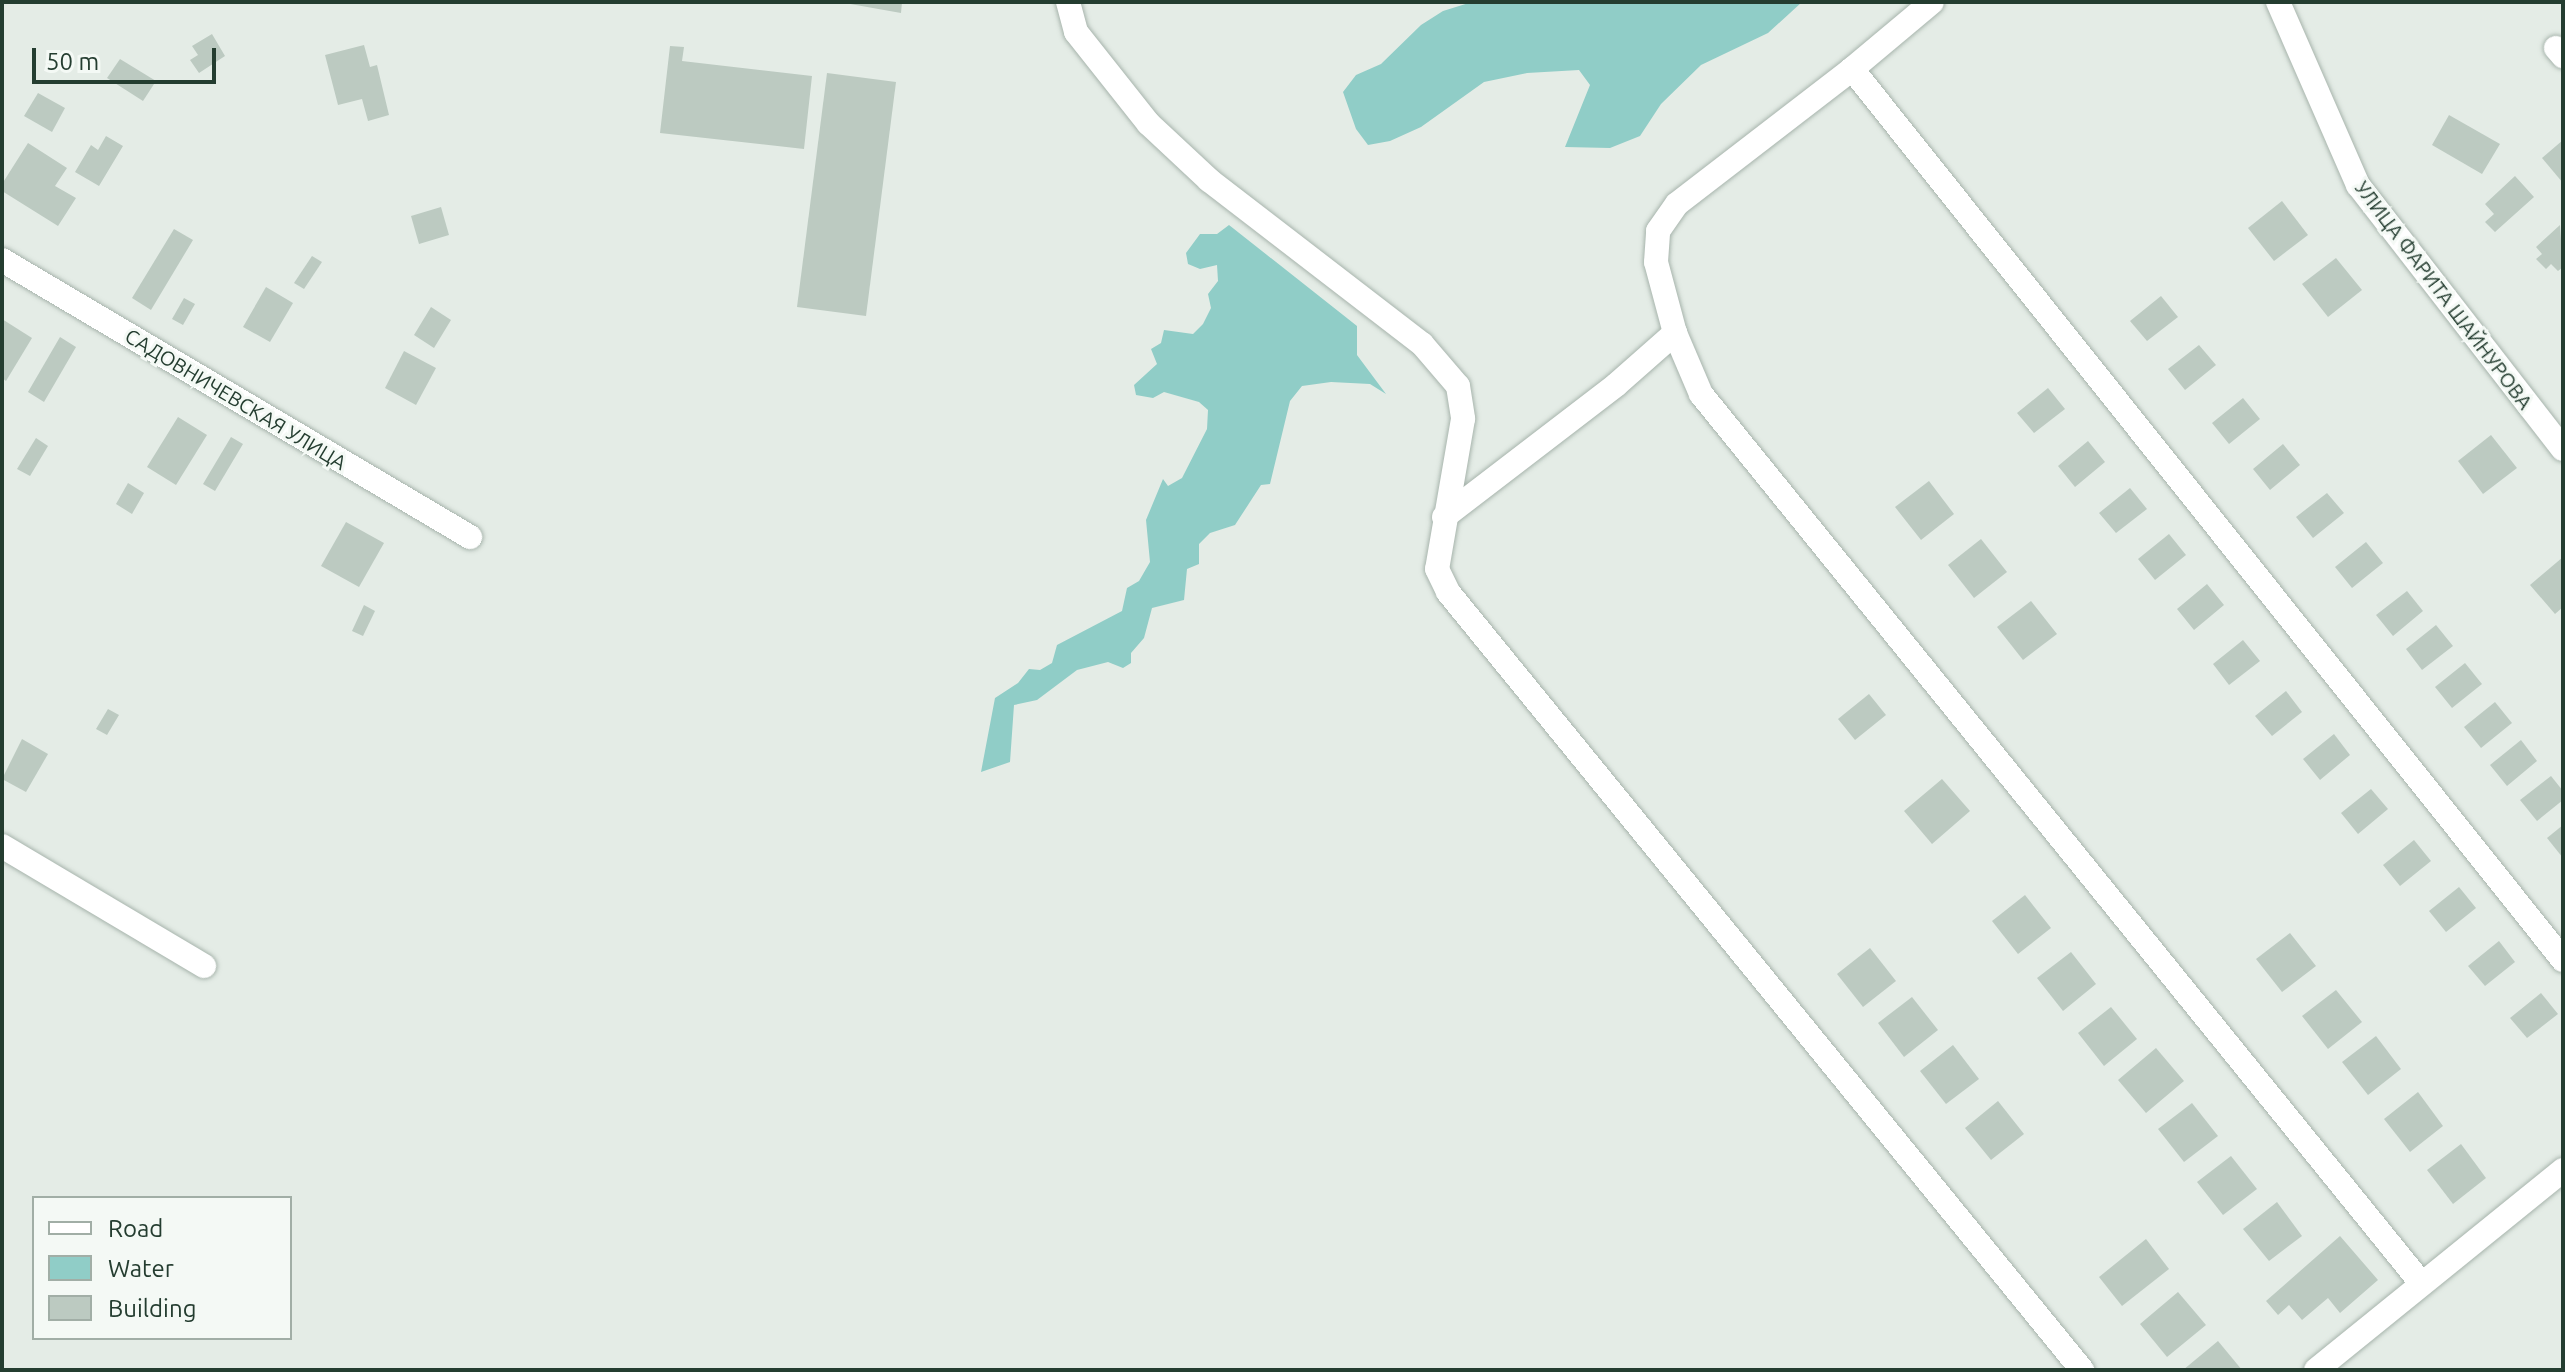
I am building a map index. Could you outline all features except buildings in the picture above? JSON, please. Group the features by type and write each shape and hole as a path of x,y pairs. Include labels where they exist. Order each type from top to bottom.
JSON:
{"street":[{"path":"1068,2 1076,32 1149,124 1209,180 1422,344 1458,386 1463,419 1437,569 1448,592 2082,1370"},
{"path":"1932,2 1852,69 1677,204 1658,231 1656,262 1675,333 1701,394 2422,1284"},
{"name":"УЛИЦА ФАРИТА ШАЙНУРОВА","path":"2278,2 2358,185 2563,449"},
{"path":"1852,69 2563,960"},
{"name":"САДОВНИЧЕВСКАЯ УЛИЦА","path":"2,260 470,537"},
{"path":"1444,517 1616,385 1675,333"},
{"path":"2,846 204,966"},
{"path":"2316,1370 2563,1170"}],"water":[{"path":"1472,2 1802,2 1768,33 1701,65 1661,104 1640,136 1610,148 1565,147 1590,85 1579,70 1527,73 1484,82 1421,127 1390,141 1368,145 1356,129 1343,92 1356,75 1381,64 1421,25 1443,11"},
{"path":"1229,225 1357,326 1357,355 1386,394 1370,384 1331,382 1302,386 1290,401 1270,484 1261,485 1235,525 1210,533 1199,544 1199,564 1187,569 1184,600 1152,608 1144,638 1131,653 1131,663 1123,668 1108,662 1077,670 1037,700 1014,705 1010,762 981,772 995,698 1018,683 1029,669 1040,670 1052,663 1057,645 1122,611 1127,588 1139,581 1150,562 1146,520 1163,479 1168,486 1182,478 1207,429 1208,410 1199,402 1164,392 1153,398 1136,395 1134,385 1157,364 1151,349 1161,343 1164,330 1193,334 1203,324 1211,308 1208,294 1218,281 1217,265 1200,269 1188,264 1186,253 1200,234 1217,234"}]}
